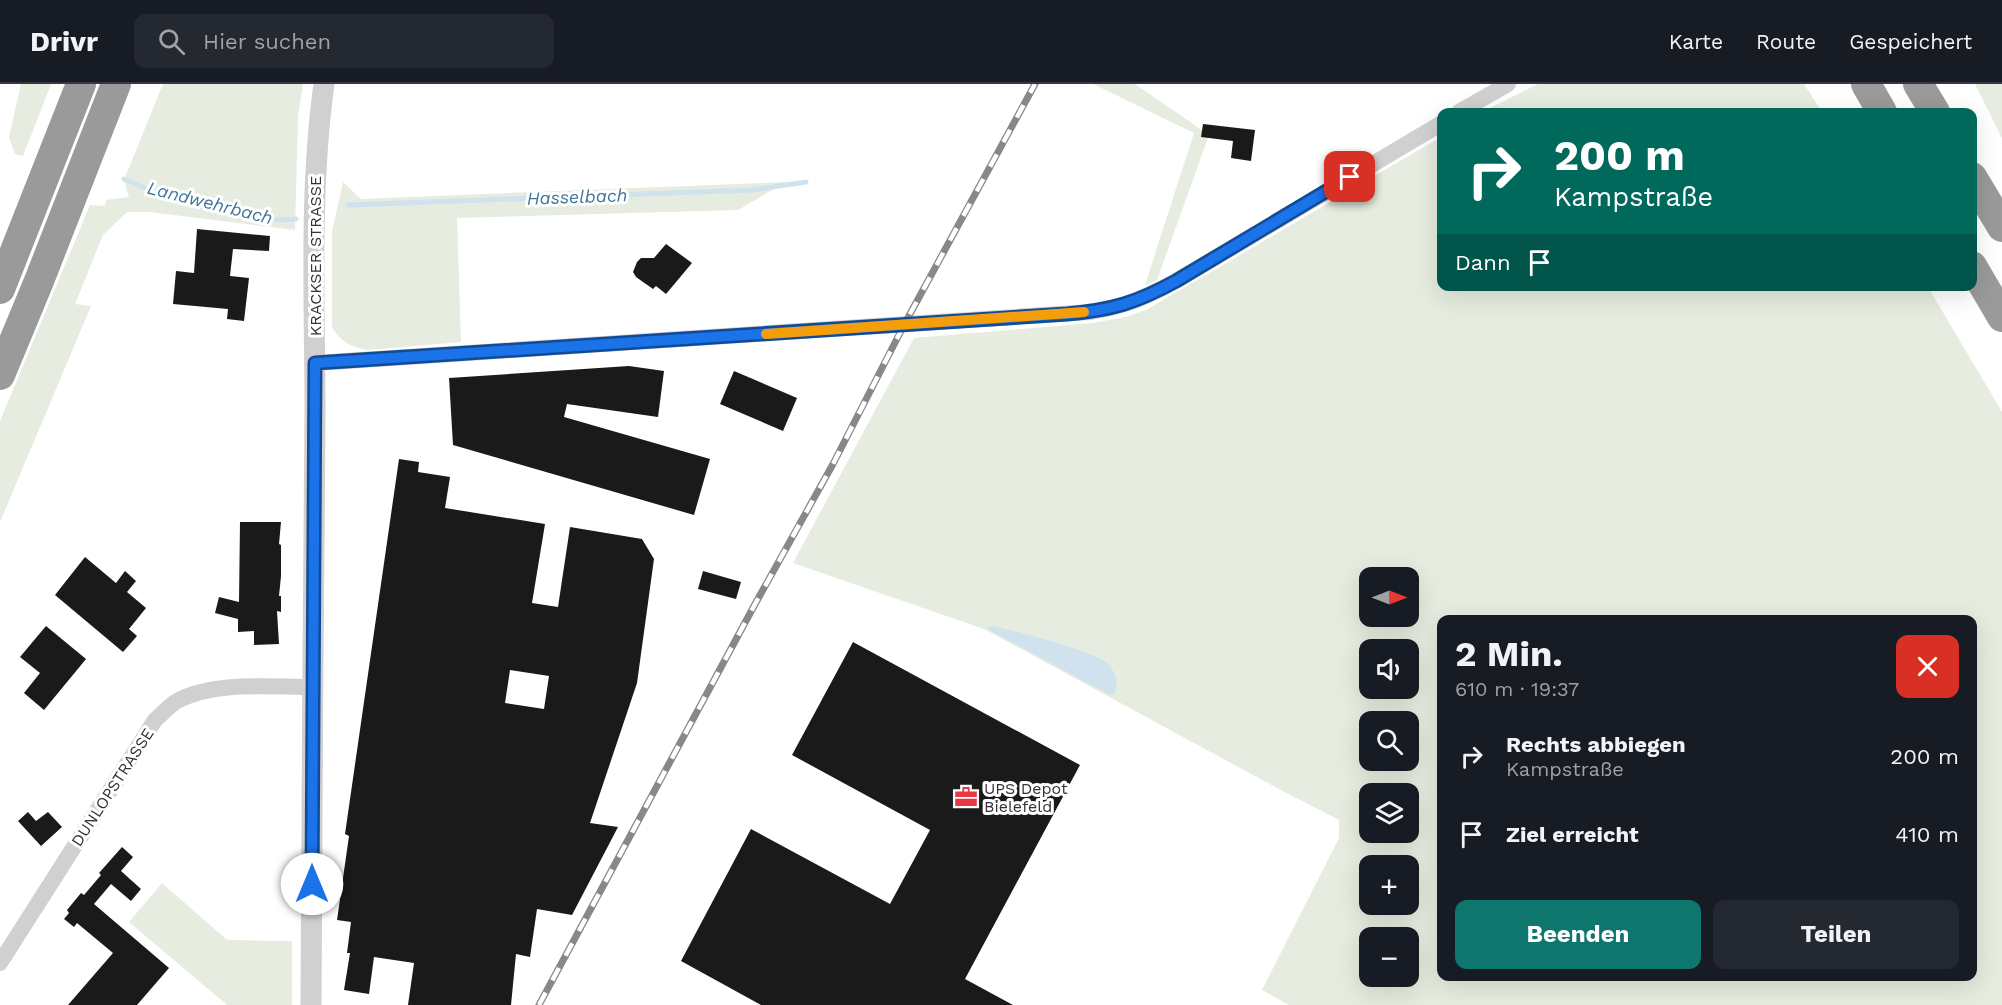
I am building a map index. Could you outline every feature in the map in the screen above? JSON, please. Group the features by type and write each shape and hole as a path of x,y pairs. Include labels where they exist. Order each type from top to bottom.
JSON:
{"highway":[{"path":"0,289 81,84"},
{"path":"0,375 116,84"},
{"path":"1866,84 1880,108"},
{"path":"1918,84 1933,108"},
{"path":"1977,185 2002,227"},
{"path":"1977,274 2002,316"}],"street":[{"name":"KRACKSER STRASSE","path":"311,1005 314,201 316,148 324,84"},
{"path":"1466,108 1508,84"},
{"path":"315,363 1067,314 1122,306 1176,281 1437,126"},
{"name":"DUNLOPSTRASSE","path":"0,963 155,720 175,702 196,693 223,688 312,687"}],"shaded area":[{"path":"21,84 51,84 23,156 15,154 9,137"},
{"path":"163,84 303,84 298,116 295,230 150,212 127,212 103,235 75,304 91,306 0,522 0,421 90,205 105,206 106,200 129,197 124,180"},
{"path":"1093,84 1135,84 1209,135 1157,280 1145,285 1194,133"},
{"path":"1538,84 1804,84 1819,108 1490,108"},
{"path":"1975,84 2002,84 2002,138"},
{"path":"1437,139 1437,291 1930,291 2002,412 2002,1005 1289,1005 1262,990 1339,838 1339,820 984,629 793,563 914,338 1093,323 1146,310"},
{"path":"343,182 361,199 786,182 738,210 457,218 461,342 368,350 347,343 332,327 332,232"},
{"path":"162,883 227,940 292,941 292,1005 227,1005 129,922"}],"water":[{"path":"991,626 1052,641 1099,658 1110,666 1114,673 1117,685 1115,693 1108,694 989,630 987,627"}],"building":[{"path":"1203,124 1255,130 1251,161 1231,158 1233,141 1201,137"},
{"path":"197,229 270,236 269,251 233,249 230,276 249,278 244,321 227,319 228,309 173,304 176,271 194,273"},
{"path":"666,244 692,263 666,294 656,286 653,289 636,277 633,272 641,258 654,258"},
{"path":"629,366 664,371 658,417 567,404 564,417 710,459 694,515 453,445 449,378"},
{"path":"734,371 797,398 783,431 720,404"},
{"path":"399,459 419,462 418,472 450,477 445,508 545,524 532,603 558,607 570,527 642,539 654,559 637,683 590,823 618,827 572,915 537,909 530,957 516,954 511,1005 408,1005 414,963 374,957 369,994 344,990 350,953 347,953 351,922 337,920 349,836 345,834","holes":["510,670 549,676 544,709 505,703"]},
{"path":"240,522 281,522 279,596 281,596 281,612 277,611 279,644 254,645 254,631 238,632 238,619 215,613 219,597 239,602"},
{"path":"85,557 116,583 125,571 136,581 127,592 146,608 129,629 137,636 123,652 55,595"},
{"path":"703,571 741,582 736,599 698,589"},
{"path":"46,626 86,659 44,710 24,693 40,673 20,657"},
{"name":"UPS Depot Bielefeld","path":"853,642 1080,765 965,979 1013,1005 761,1005 681,961 751,829 890,904 930,830 792,755"},
{"path":"28,812 36,821 48,812 62,827 41,846 18,821"},
{"path":"122,847 133,857 121,871 141,889 131,901 111,884 94,904 169,968 137,1005 68,1005 113,953 77,923 74,927 64,919 69,913 67,910 81,893 84,895 101,875 99,873"}],"waterway":[{"name":"Landwehrbach","path":"124,179 150,190 278,220 296,219"},
{"name":"Hasselbach","path":"348,205 752,190 806,182"}],"railway":[{"path":"539,1005 833,464 904,325 1035,84"}],"slow traffic":[{"path":"766,334 1084,312"}],"place":[{"name":"UPS Depot Bielefeld","path":"966,797"}],"route":[{"path":"312,884 315,363 1090,312 1122,306 1176,281 1350,177"}]}
